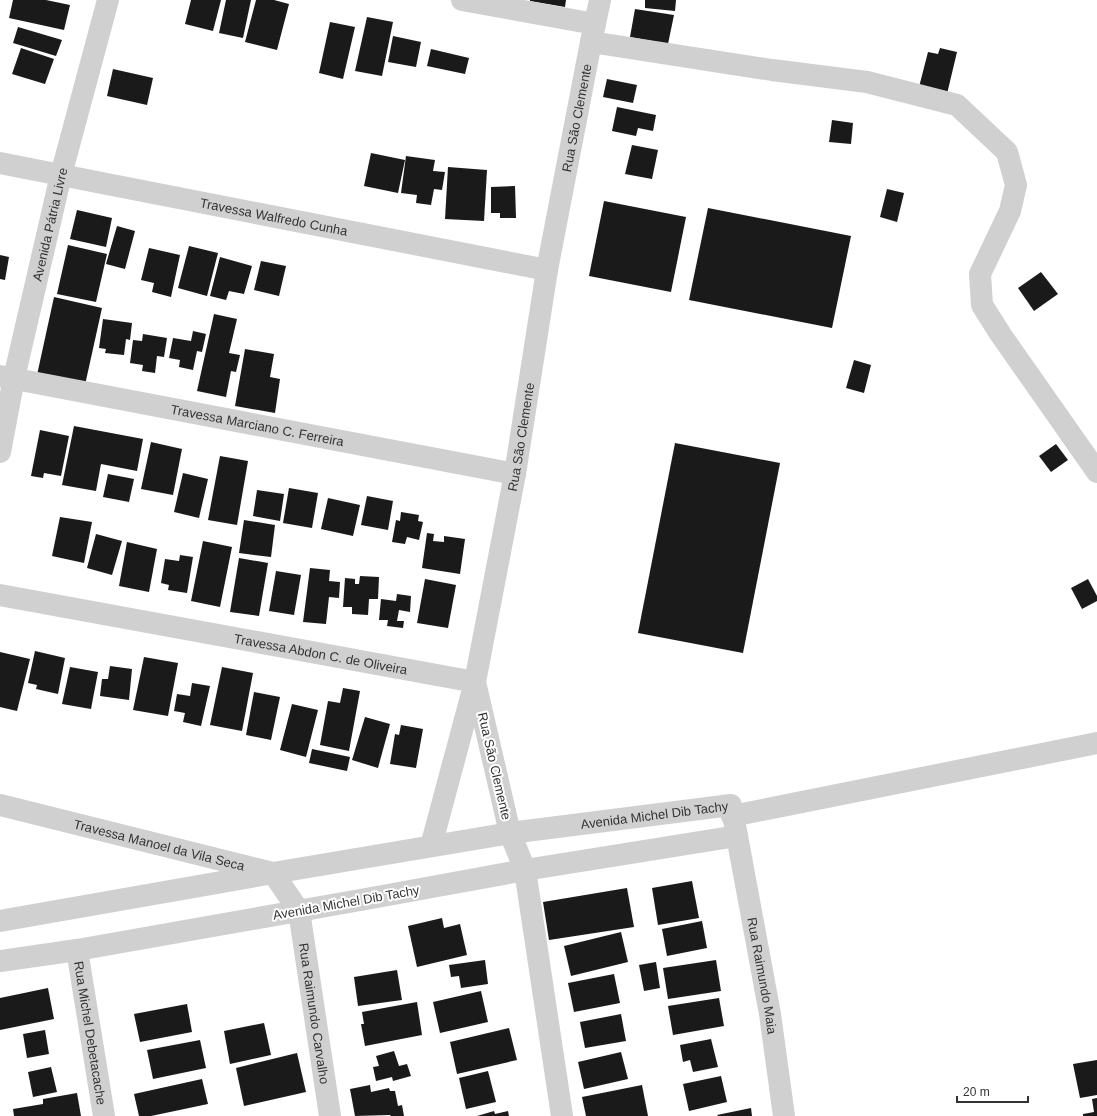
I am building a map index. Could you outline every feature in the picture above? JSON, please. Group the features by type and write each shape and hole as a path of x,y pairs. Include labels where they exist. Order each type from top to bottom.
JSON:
{"street":[{"name":"Avenida Pátria Livre","path":"0,452 7,377 108,0"},
{"path":"462,0 593,33 772,70 867,82 957,105 1006,152 1016,185 1010,211 980,274 982,305 1001,335 1097,472"},
{"name":"Rua São Clemente","path":"525,870 510,833 475,682 515,474 547,270 600,0"},
{"name":"Travessa Walfredo Cunha","path":"0,163 547,270"},
{"name":"Travessa Marciano C. Ferreira","path":"7,377 515,474"},
{"name":"Travessa Abdon C. de Oliveira","path":"0,595 475,682"},
{"path":"431,846 475,682"},
{"path":"734,826 1097,743"},
{"name":"Travessa Manoel da Vila Seca","path":"0,804 273,873"},
{"name":"Avenida Michel Dib Tachy","path":"0,921 510,833 731,805 734,826 525,870 77,950 0,961"},
{"name":"Rua Raimundo Maia","path":"734,826 770,1014 784,1116"},
{"path":"525,870 562,1116"},
{"path":"273,873 298,911"},
{"name":"Rua Raimundo Carvalho","path":"298,911 330,1116"},
{"name":"Rua Michel Debetacache","path":"77,950 104,1116"}],"building":[{"path":"13,0 46,0 70,5 64,30 9,18"},
{"path":"191,0 221,0 213,31 185,24"},
{"path":"226,0 251,0 243,38 219,33"},
{"path":"256,0 274,0 289,4 277,50 245,42"},
{"path":"530,0 566,0 565,7"},
{"path":"645,0 676,0 675,11 645,8"},
{"path":"635,9 674,15 668,44 630,37"},
{"path":"367,17 393,22 382,76 355,71"},
{"path":"330,22 355,27 343,79 319,73"},
{"path":"18,27 62,40 56,56 13,43"},
{"path":"393,36 421,42 416,67 388,62"},
{"path":"21,48 54,59 45,84 12,74"},
{"path":"940,48 957,52 947,94 919,87 928,52 938,54"},
{"path":"431,49 469,58 465,74 427,66"},
{"path":"113,69 153,78 147,105 107,96"},
{"path":"607,79 637,85 633,103 603,97"},
{"path":"617,107 656,115 653,131 638,128 636,136 612,131"},
{"path":"832,120 853,123 851,144 829,142"},
{"path":"632,145 658,150 652,179 625,174"},
{"path":"371,153 405,160 398,193 364,186"},
{"path":"406,156 435,160 433,171 445,172 442,190 434,189 431,205 416,203 417,195 401,193"},
{"path":"448,167 487,170 484,221 445,219"},
{"path":"515,186 516,218 500,218 500,213 491,213 491,187"},
{"path":"887,189 904,193 897,222 880,217"},
{"path":"604,201 686,217 671,292 589,276"},
{"path":"708,208 851,236 832,328 689,300"},
{"path":"77,210 112,218 106,247 70,239"},
{"path":"117,226 135,231 125,269 106,264"},
{"path":"68,245 107,254 96,302 57,294"},
{"path":"189,246 218,253 207,296 178,288"},
{"path":"149,248 180,255 171,297 152,292 154,283 141,280"},
{"path":"0,255 9,257 5,280 0,279"},
{"path":"220,257 252,266 244,294 229,291 226,300 210,296"},
{"path":"261,261 286,266 279,296 254,290"},
{"path":"1041,272 1058,294 1034,311 1018,288"},
{"path":"54,297 102,308 85,385 37,375"},
{"path":"214,314 237,319 229,353 240,355 236,372 231,371 226,397 197,391"},
{"path":"103,319 132,323 130,340 126,339 124,355 105,353 106,349 99,348"},
{"path":"193,331 206,334 202,352 197,351 193,370 179,367 180,360 169,358 173,338 191,341"},
{"path":"143,334 167,338 164,357 157,356 155,373 142,371 143,365 130,363 133,340 142,341"},
{"path":"245,349 274,354 270,377 280,379 275,413 235,406"},
{"path":"854,360 871,365 864,393 846,388"},
{"path":"74,426 143,439 137,471 101,464 96,491 62,485"},
{"path":"40,430 69,436 61,476 44,473 43,478 31,476"},
{"path":"151,442 182,449 173,495 141,489"},
{"path":"675,443 780,463 743,653 638,633"},
{"path":"1056,444 1068,460 1051,472 1039,456"},
{"path":"220,456 248,461 237,525 208,520"},
{"path":"183,473 208,479 199,518 174,512"},
{"path":"108,474 134,479 129,502 103,497"},
{"path":"289,488 318,493 312,528 283,523"},
{"path":"257,490 284,494 280,521 253,516"},
{"path":"367,496 393,501 388,530 361,525"},
{"path":"328,498 360,505 353,536 321,529"},
{"path":"401,512 419,515 418,521 423,522 419,540 407,537 405,544 392,542 396,520 400,521"},
{"path":"60,517 92,522 84,563 52,556"},
{"path":"244,520 275,525 271,557 239,553"},
{"path":"427,533 434,534 433,541 444,542 444,536 465,539 460,574 422,568"},
{"path":"96,534 122,541 112,575 87,568"},
{"path":"203,541 232,547 220,607 191,601"},
{"path":"127,542 157,549 149,592 119,586"},
{"path":"180,555 193,557 187,593 168,590 169,585 161,583 165,559 179,561"},
{"path":"239,558 268,563 259,616 230,612"},
{"path":"310,568 330,570 329,581 340,582 339,598 329,597 326,624 303,622"},
{"path":"276,571 301,575 294,615 269,611"},
{"path":"360,576 379,577 378,599 369,599 368,615 352,614 352,607 343,607 345,578 355,579 355,584 359,584"},
{"path":"425,579 456,585 448,628 417,623"},
{"path":"1088,579 1097,596 1097,601 1082,609 1071,588"},
{"path":"397,594 411,596 410,612 399,610 397,621 404,621 403,628 387,626 388,620 379,620 381,599 396,601"},
{"path":"35,651 65,658 58,694 36,689 37,685 28,683"},
{"path":"0,652 30,659 17,711 0,707"},
{"path":"144,657 178,663 168,716 133,710"},
{"path":"110,666 132,669 129,700 100,696 102,679 108,679"},
{"path":"70,667 98,672 91,709 62,704"},
{"path":"222,667 253,673 242,731 210,725"},
{"path":"192,683 210,686 201,726 183,722 185,713 174,711 177,694 190,696"},
{"path":"343,688 360,691 349,751 320,745 328,701 340,703"},
{"path":"254,692 280,697 271,740 246,735"},
{"path":"292,704 318,710 306,757 280,750"},
{"path":"365,717 390,724 378,768 352,760"},
{"path":"401,725 423,729 416,768 390,764 395,734 399,735"},
{"path":"312,749 350,757 347,771 309,763"},
{"path":"692,881 699,918 658,925 652,888"},
{"path":"627,888 634,927 549,940 543,902"},
{"path":"442,918 444,928 460,924 467,955 417,967 408,926"},
{"path":"702,921 707,948 667,956 662,929"},
{"path":"621,932 628,962 571,976 564,946"},
{"path":"485,960 488,984 461,988 459,976 451,977 449,965"},
{"path":"716,960 721,991 668,999 663,968"},
{"path":"656,962 660,988 644,991 639,965"},
{"path":"397,970 402,1000 358,1006 354,977"},
{"path":"614,974 620,1003 574,1012 568,983"},
{"path":"48,988 54,1019 0,1030 0,998"},
{"path":"481,991 488,1022 440,1033 433,1002"},
{"path":"719,998 724,1026 673,1035 668,1006"},
{"path":"417,1002 422,1035 365,1046 361,1024 364,1024 362,1012"},
{"path":"187,1004 192,1032 140,1042 134,1014"},
{"path":"621,1014 626,1041 585,1048 580,1022"},
{"path":"264,1023 271,1055 230,1064 224,1031"},
{"path":"509,1028 517,1060 457,1074 450,1042"},
{"path":"45,1030 49,1054 27,1058 23,1034"},
{"path":"711,1039 718,1067 693,1072 690,1060 683,1062 680,1045"},
{"path":"200,1040 206,1068 153,1079 147,1050"},
{"path":"394,1051 399,1066 407,1064 411,1076 393,1081 392,1077 376,1081 373,1067 379,1066 376,1056"},
{"path":"621,1052 628,1079 584,1089 578,1062"},
{"path":"297,1053 306,1092 244,1106 236,1068"},
{"path":"1097,1060 1097,1095 1080,1098 1073,1064"},
{"path":"51,1067 57,1092 33,1097 28,1072"},
{"path":"488,1071 496,1102 466,1109 459,1078"},
{"path":"721,1076 727,1102 689,1111 683,1084"},
{"path":"202,1079 208,1104 151,1116 139,1116 134,1094"},
{"path":"370,1085 371,1092 389,1088 390,1091 395,1091 398,1106 402,1105 404,1116 355,1116 350,1089"},
{"path":"642,1085 648,1116 586,1116 582,1097"},
{"path":"77,1093 81,1116 14,1116 13,1109 43,1104 43,1099"},
{"path":"1097,1098 1097,1116 1083,1116 1083,1114 1094,1112 1092,1099"},
{"path":"751,1108 752,1116 717,1115"},
{"path":"494,1111 495,1114 508,1111 509,1116 477,1116"}]}
